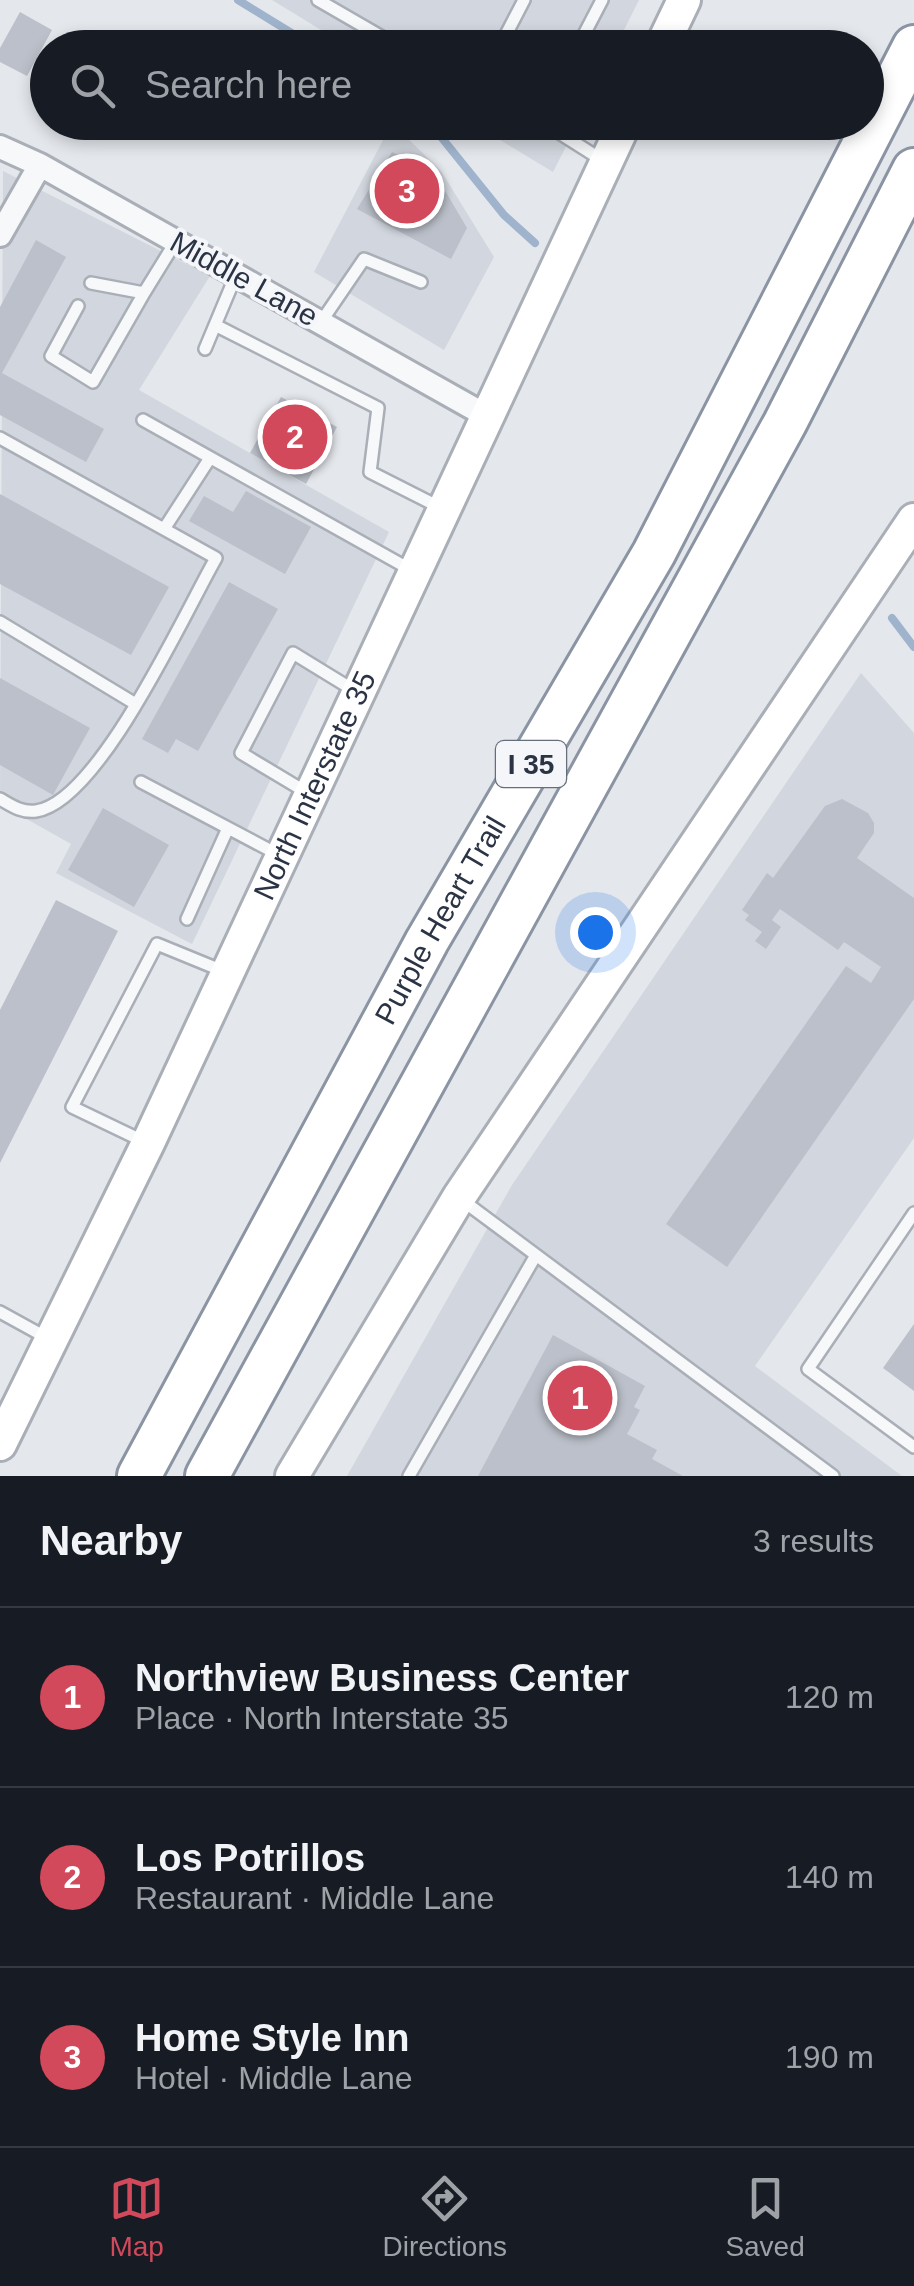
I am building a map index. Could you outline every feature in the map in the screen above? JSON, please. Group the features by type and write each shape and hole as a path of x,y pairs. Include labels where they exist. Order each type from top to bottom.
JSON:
{"highway":[{"name":"Purple Heart Trail","path":"884,105 914,47"},
{"name":"Purple Heart Trail","path":"139,1476 427,941 654,553 866,140"},
{"name":"Purple Heart Trail","path":"207,1476 785,424 914,170"}],"main road":[{"path":"670,30 684,0"},
{"name":"North Interstate 35","path":"0,1444 148,1143 485,414 617,140"},
{"path":"292,1476 459,1197 914,520"}],"street":[{"name":"Middle Lane","path":"0,147 40,165 485,414"},
{"path":"0,235 40,165"}],"lane":[{"path":"318,0 369,30"},
{"path":"508,30 524,0"},
{"path":"586,30 602,0"},
{"path":"570,140 606,163"},
{"path":"78,306 51,356 93,382 176,241"},
{"path":"321,322 364,260 421,282"},
{"path":"205,349 236,275"},
{"path":"91,284 144,293"},
{"path":"215,326 378,408 370,472 442,509"},
{"path":"143,420 413,571"},
{"path":"0,438 216,558 108,752 72,795 38,812 20,810 0,799"},
{"path":"164,529 210,458"},
{"path":"0,622 134,704"},
{"path":"310,794 240,752 293,653 357,693"},
{"path":"141,782 281,856"},
{"path":"188,919 228,828"},
{"path":"148,1143 72,1106 157,944 228,972"},
{"path":"459,1197 833,1476"},
{"path":"914,1213 808,1369 914,1447"},
{"path":"410,1476 536,1254"},
{"path":"0,1312 52,1341"}],"shaded area":[{"path":"272,0 639,0 624,30 321,30"},
{"path":"383,140 409,140 441,171 494,257 444,350 314,272"},
{"path":"500,140 569,140 553,172"},
{"path":"3,171 210,276 139,390 389,532 192,944 56,873 71,844 0,804"},
{"path":"861,673 914,733 914,1138 755,1366 902,1476 347,1476 512,1185"}],"building":[{"path":"20,12 52,30 30,30 27,76 0,62 0,48"},
{"path":"392,152 434,172 467,228 451,259 357,209"},
{"path":"36,240 66,257 2,373 104,429 86,462 0,415 0,307"},
{"path":"281,397 337,427 306,484 250,453"},
{"path":"246,491 311,527 285,574 189,521 204,496 233,512"},
{"path":"0,494 169,587 131,655 0,584"},
{"path":"229,582 278,609 198,751 176,739 168,753 142,739"},
{"path":"0,678 90,728 53,795 0,765"},
{"path":"842,799 868,813 874,823 874,833 857,858 914,898 914,999 727,1267 666,1224 846,966 871,983 881,967 844,942 838,950 780,909 772,920 781,927 766,949 755,941 762,932 745,920 749,915 742,910 767,873 773,878 825,806"},
{"path":"103,808 169,845 134,907 68,870"},
{"path":"56,900 118,931 0,1163 0,1010"},
{"path":"914,1324 914,1391 883,1368"},
{"path":"553,1335 645,1386 634,1407 640,1410 627,1434 657,1450 652,1459 683,1476 478,1476"}],"waterway":[{"path":"238,0 287,30"},
{"path":"444,140 504,215 535,243"},
{"path":"892,618 914,647"}],"place":[{"name":"Home Style Inn","path":"407,191"},
{"name":"Los Potrillos","path":"295,437"},
{"name":"Northview Business Center","path":"580,1398"}]}
